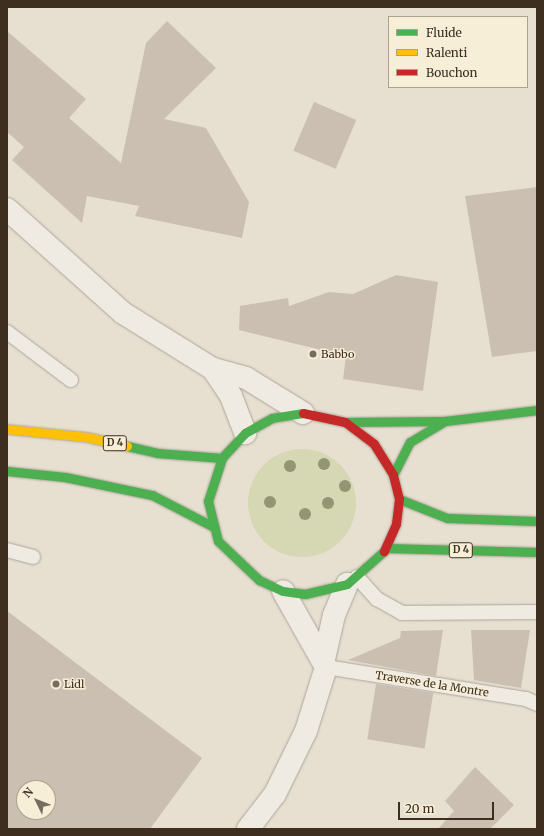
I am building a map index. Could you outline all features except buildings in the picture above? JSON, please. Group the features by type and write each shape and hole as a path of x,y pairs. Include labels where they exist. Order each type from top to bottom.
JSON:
{"main road":[{"path":"345,422 374,444 393,475 399,499 396,524 386,548 352,580 305,594 283,591 259,580 237,562 218,541 212,526 208,502 222,458 245,432 272,418 302,413 345,422 445,421 537,410"},
{"path":"393,475 410,442 445,421"},
{"name":"D 4","path":"7,429 87,436 157,453 222,458"},
{"path":"7,472 65,477 152,494 212,526"},
{"path":"399,499 447,518 537,521"},
{"name":"D 4","path":"386,548 537,552"}],"street":[{"path":"7,209 123,313 213,369 246,378 302,413"},
{"path":"213,369 231,396 245,432"},
{"path":"248,829 275,794 306,731 325,663 334,615 352,580"},
{"path":"283,591 325,663"}],"lane":[{"path":"7,332 71,380"},
{"path":"7,550 33,557"},
{"path":"352,580 377,599 402,613 537,612"},
{"name":"Traverse de la Montre","path":"325,663 526,699 537,704"}],"green space":[{"path":"302,449 323,453 340,465 352,482 356,503 352,524 340,541 323,553 302,557 281,553 264,541 252,524 248,503 252,482 264,465 281,453"}],"traffic: fast":[{"path":"345,422 445,421 537,410"},
{"path":"303,413 272,418 245,433 222,458 208,501 218,541 259,580 283,591 305,594 347,584 384,551"},
{"path":"393,475 410,442 445,421"},
{"path":"127,446 157,453 222,458"},
{"path":"7,471 65,477 152,495 212,526"},
{"path":"399,499 447,518 537,521"},
{"path":"386,548 537,552"}],"traffic: slow":[{"path":"7,429 87,437 127,446"}],"traffic: jam":[{"path":"303,413 345,422 374,444 393,475 399,499 396,524 384,551"}],"place":[{"name":"Babbo","path":"313,354"},
{"name":"Lidl","path":"56,684"}]}
